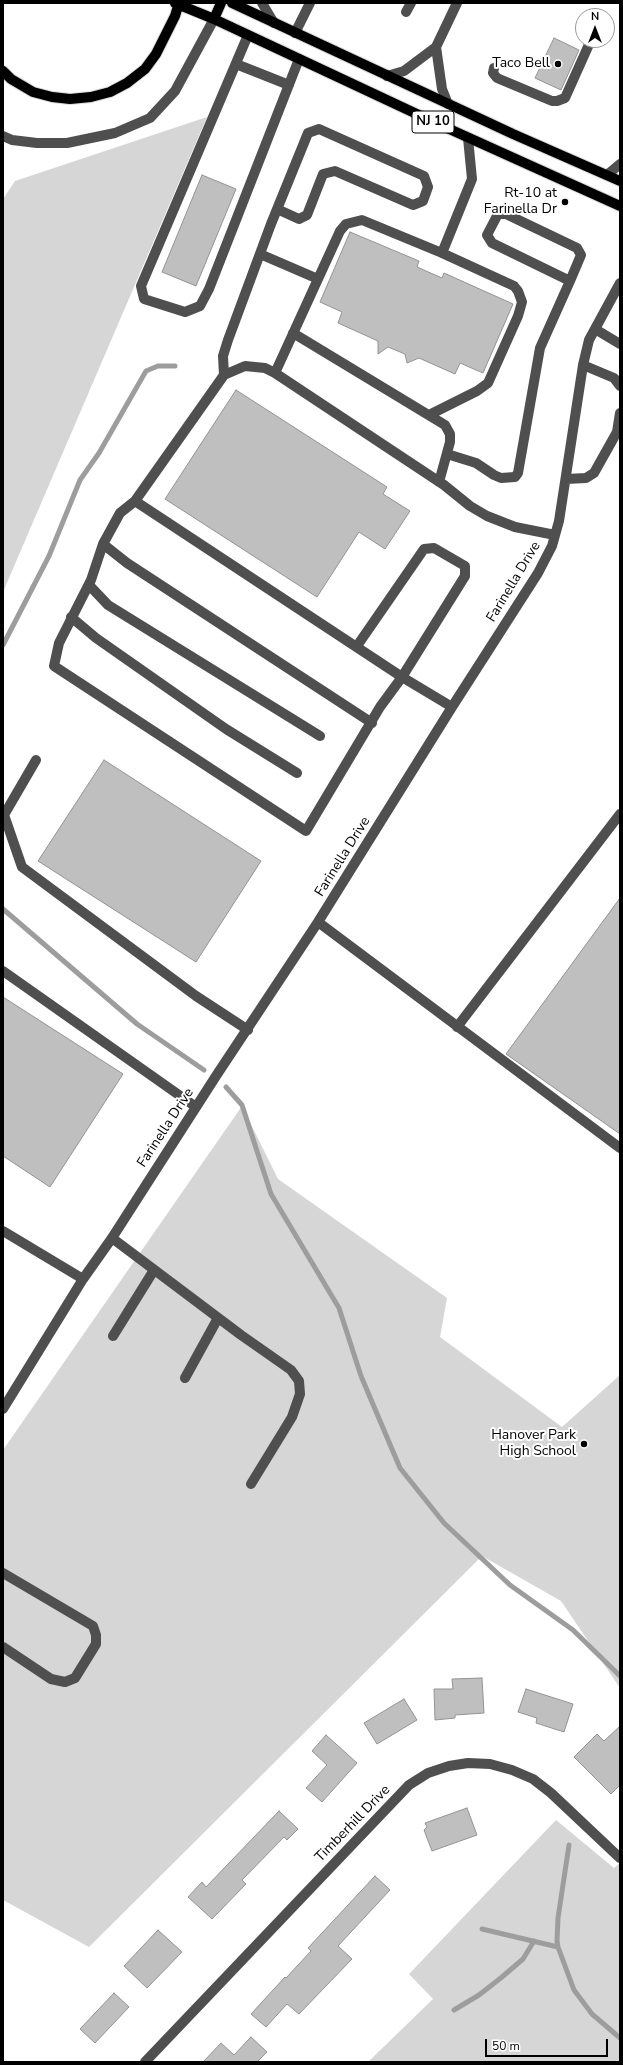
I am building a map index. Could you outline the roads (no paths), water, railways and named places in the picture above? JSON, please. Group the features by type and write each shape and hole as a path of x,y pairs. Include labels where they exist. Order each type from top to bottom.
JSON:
{"main road":[{"path":"214,19 221,3"},
{"name":"NJ 10","path":"232,3 448,104 620,181"},
{"path":"3,71 11,79 33,92 52,97 70,99 91,97 110,92 127,83 145,69 163,42 178,4"},
{"name":"NJ 10","path":"178,4 214,19 468,138 620,206"}],"street":[{"path":"262,3 274,23"},
{"path":"295,33 310,3"},
{"path":"387,76 404,71 436,48 457,3"},
{"path":"3,136 12,140 37,143 67,143 115,133 150,118 174,91 214,19"},
{"path":"248,35 141,286 144,299 184,312 200,306 209,289 300,59"},
{"path":"436,48 442,89 448,104"},
{"path":"494,68 493,73 497,78 552,102 557,102 564,98 587,48"},
{"path":"236,64 289,85"},
{"path":"224,376 223,366 226,348 277,209 308,133 319,129 424,176 428,187 422,202 413,205 336,171 323,174 307,215 299,219 277,209"},
{"path":"442,253 472,179 468,138"},
{"path":"607,176 620,164"},
{"path":"447,454 476,463 494,476 501,478 515,477 518,473 538,355 570,281 581,255 577,248 506,214 498,214 488,235 492,243 570,281"},
{"path":"275,373 340,230 346,224 362,220 442,253 514,286 521,296 522,302 518,316 488,383 477,391 429,415"},
{"path":"260,254 318,279"},
{"name":"Farinella Drive","path":"3,1409 83,1279 112,1238 318,922 452,707 538,573 555,535 559,521 583,364 589,340 620,283"},
{"path":"595,329 620,344"},
{"path":"293,333 445,425 448,429 450,442 439,482"},
{"path":"583,364 614,378 620,386"},
{"path":"357,646 424,550 434,548 465,566 465,576 306,831 54,666 59,643 71,617 89,585 103,544 120,513 135,501 224,376 245,366 265,368 275,373 439,482 470,506 497,521 515,527 555,535"},
{"path":"566,479 586,478 594,473 617,432 620,413"},
{"path":"135,501 402,677 452,707"},
{"path":"103,544 128,563 372,723"},
{"path":"89,585 108,605 320,736"},
{"path":"71,617 96,638 226,729 297,773"},
{"path":"36,760 4,815 22,866 196,996 248,1030"},
{"path":"457,1027 620,814"},
{"path":"318,922 620,1148"},
{"path":"3,971 196,1107"},
{"path":"3,1231 83,1279"},
{"path":"112,1238 218,1318 291,1370 299,1381 300,1394 292,1417 251,1484"},
{"path":"113,1336 154,1270"},
{"path":"184,1378 218,1318"},
{"path":"3,1573 93,1626 96,1635 96,1644 75,1678 65,1682 51,1679 3,1647"},
{"name":"Timberhill Drive","path":"145,2062 409,1785 428,1774 449,1766 468,1763 490,1764 512,1770 533,1779 551,1793 620,1858"}],"waterway":[{"path":"3,645 49,556 80,480 99,453 146,371 158,366 175,366"},
{"path":"3,909 137,1024 204,1070"},
{"path":"226,1087 242,1105 271,1194 339,1308 361,1376 400,1468 444,1523 510,1585 573,1630 620,1676"},
{"path":"569,1845 558,1918 558,1947 574,1990 592,2014 620,2038"},
{"path":"482,1929 558,1947"},
{"path":"454,2010 479,1995 523,1959 534,1941"}],"place":[{"name":"Taco Bell","path":"558,64"},
{"name":"Rt-10 at Farinella Dr","path":"565,202"},
{"name":"Hanover Park High School","path":"584,1444"}]}
